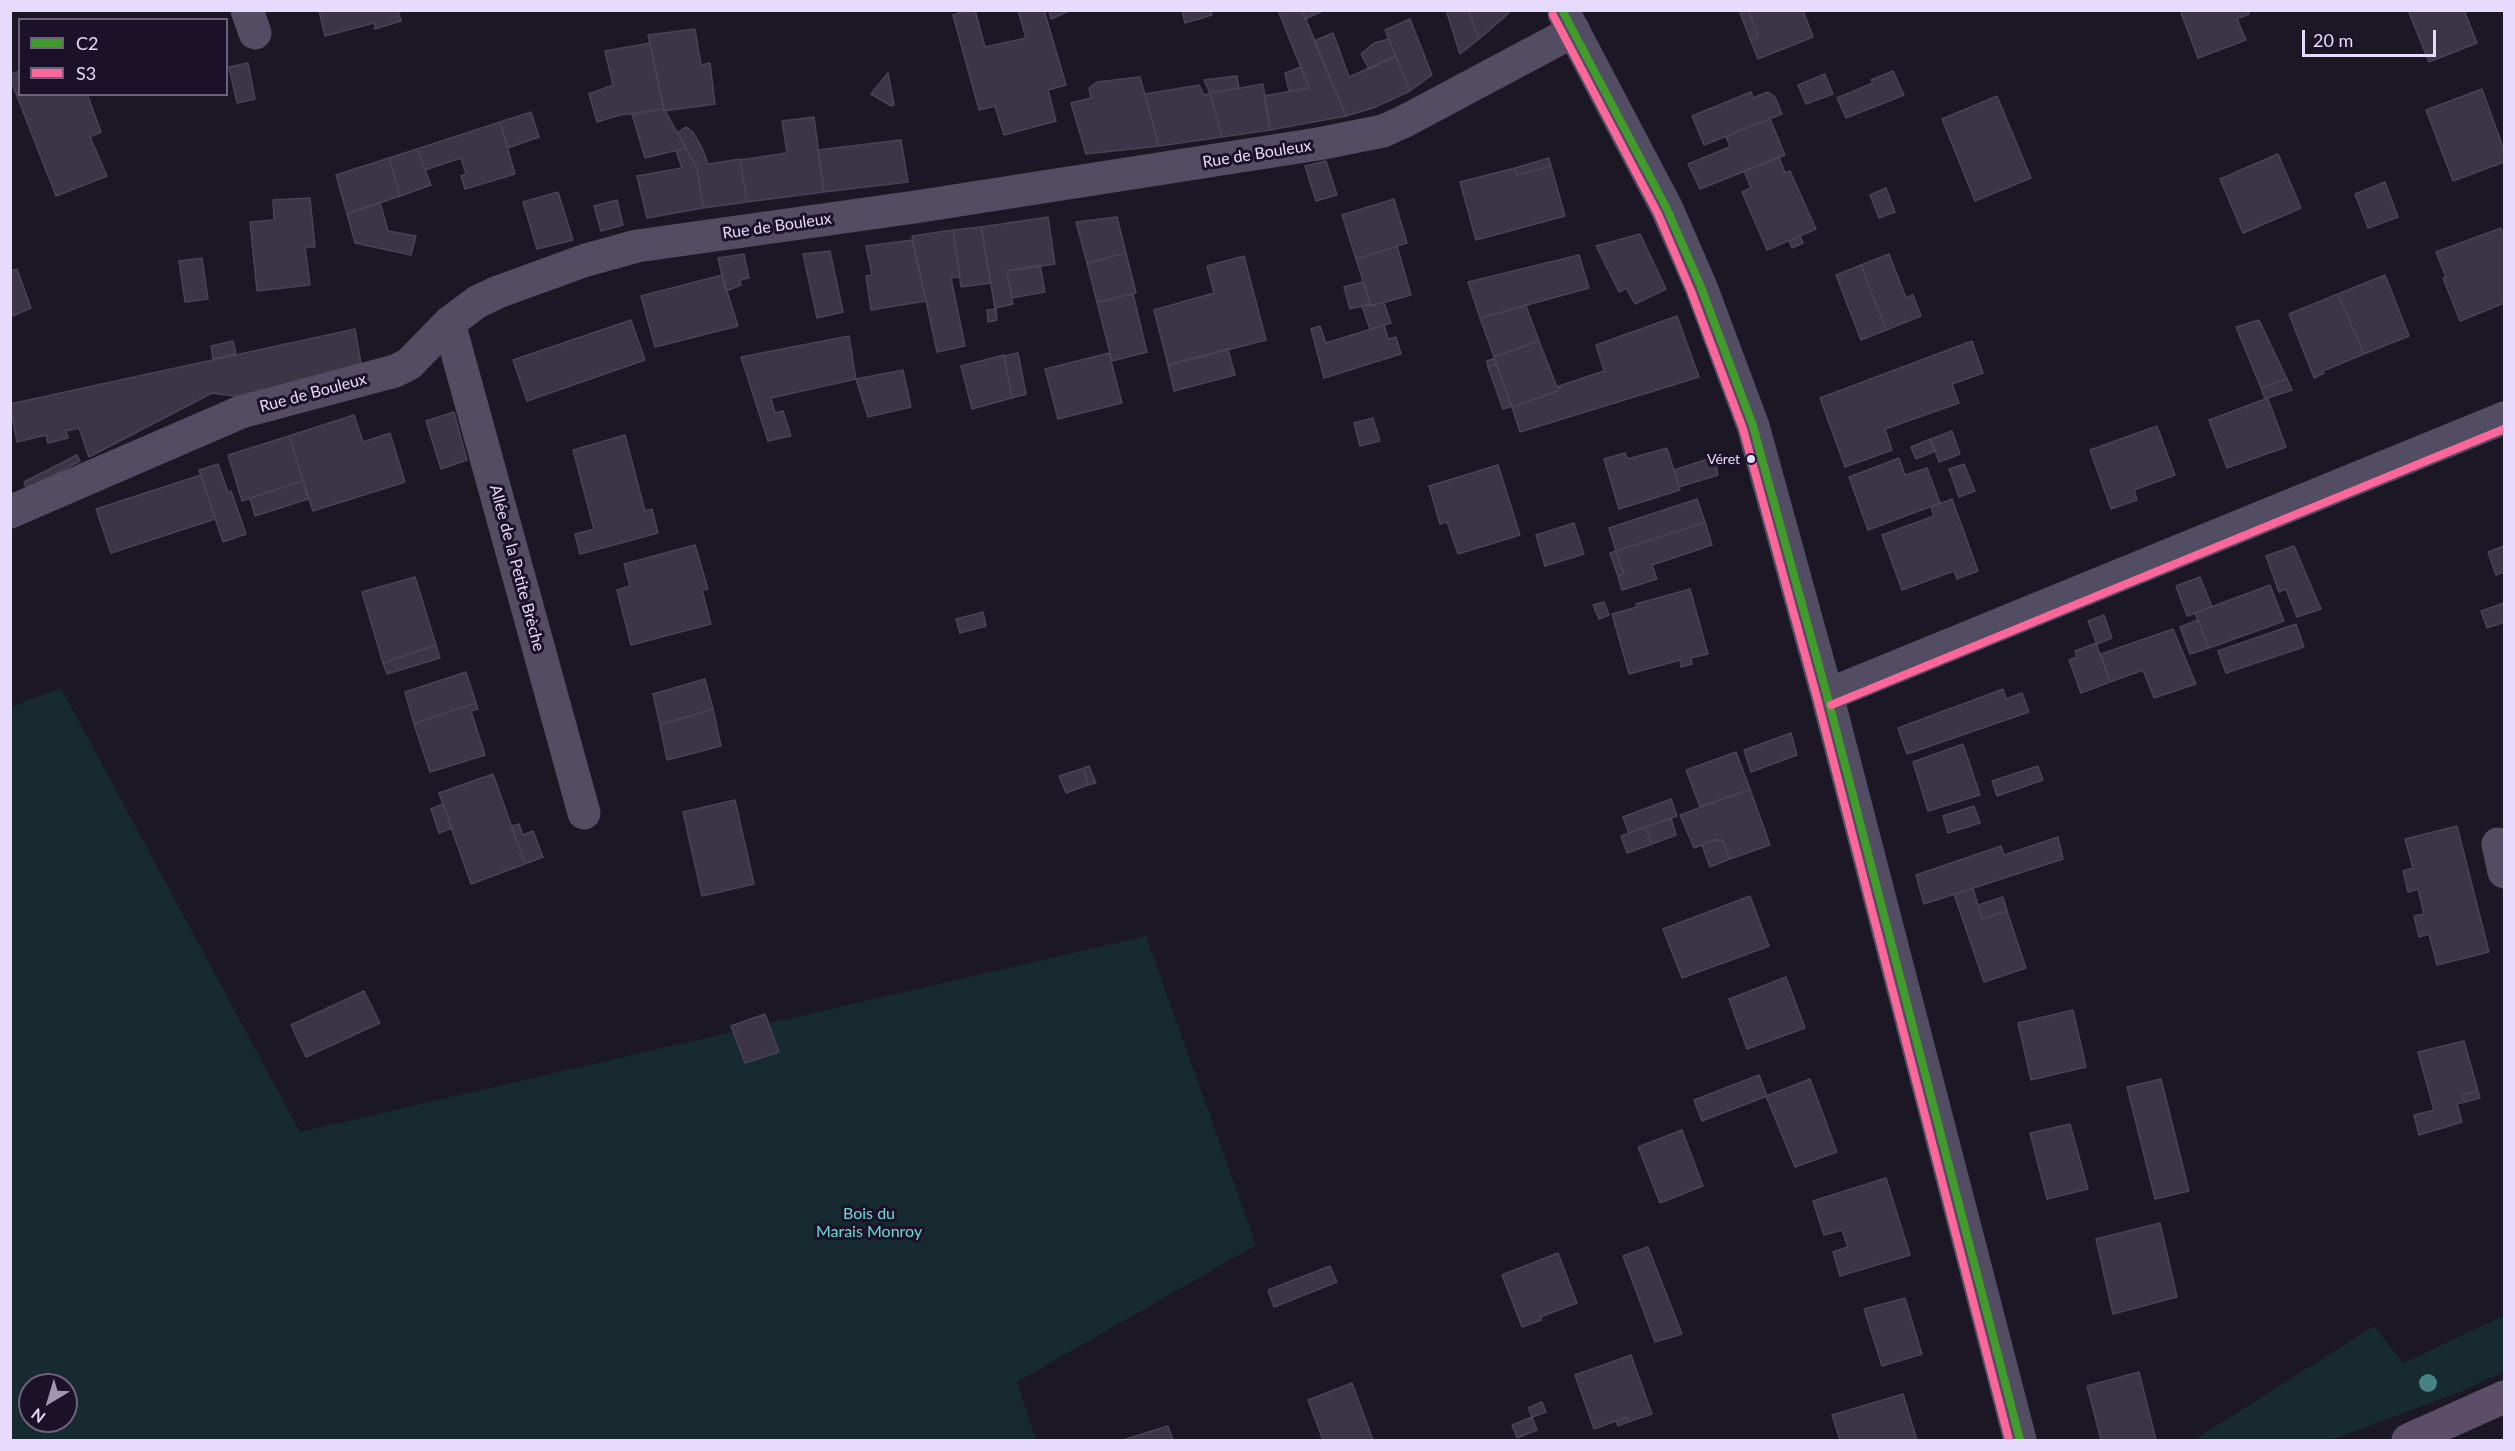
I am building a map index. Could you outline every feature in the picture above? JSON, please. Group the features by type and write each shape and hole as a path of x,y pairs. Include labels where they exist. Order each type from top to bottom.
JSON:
{"main road":[{"path":"2408,1440 2505,1397"}],"street":[{"name":"Rue de Bouleux","path":"10,512 241,412 395,371 409,364 463,312 498,292 586,260 637,246 915,207 1295,148 1383,131 1425,112 1568,21"},
{"path":"1568,21 1667,209 1717,327 1760,449 1827,695 2020,1440"},
{"name":"Allée de la Petite Brèche","path":"449,323 584,813"},
{"path":"1827,695 2505,418"}],"green space":[{"name":"Bois du Marais Monroy","path":"61,688 300,1132 1146,936 1256,1245 1017,1382 1036,1440 11,1440 11,707"},
{"path":"2504,1316 2504,1372 2460,1392 2331,1440 2194,1440 2374,1326 2403,1363"}],"building":[{"path":"319,10 398,10 401,21 375,29 374,23 325,36"},
{"path":"975,10 985,47 1026,38 1018,10 1044,10 1066,85 1048,90 1056,121 1004,135 995,106 979,110 953,15"},
{"path":"1049,10 1071,10 1051,19"},
{"path":"1182,10 1210,10 1212,15 1185,23"},
{"path":"1278,10 1302,10 1346,116 1270,130 1264,96 1309,88"},
{"path":"1302,10 1325,10 1305,19"},
{"path":"1446,10 1468,10 1479,39 1460,54"},
{"path":"1468,10 1507,10 1509,13 1479,39"},
{"path":"1739,10 1748,10 1758,36 1750,39"},
{"path":"1748,10 1803,10 1813,37 1758,59 1750,39 1758,36"},
{"path":"2180,10 2248,10 2249,14 2237,19 2246,40 2198,58"},
{"path":"2408,10 2464,10 2477,43 2429,62"},
{"path":"1410,19 1432,75 1410,91 1385,30"},
{"path":"695,29 701,65 710,63 715,104 664,111 648,35"},
{"path":"1333,33 1349,77 1396,56 1410,91 1373,108 1346,116 1314,41"},
{"path":"1389,39 1396,56 1369,69 1361,54 1374,43"},
{"path":"650,43 664,109 620,115 597,122 589,94 613,85 605,51"},
{"path":"248,63 255,99 237,103 229,67"},
{"path":"1301,67 1309,88 1289,91 1285,73"},
{"path":"1893,71 1904,95 1846,118 1837,98 1873,83 1871,80"},
{"path":"18,72 18,96 88,96 101,132 90,137 107,176 56,196 10,78 10,74"},
{"path":"888,73 894,105 891,106 871,94"},
{"path":"1825,74 1833,94 1806,104 1798,85"},
{"path":"1237,76 1239,88 1210,93 1204,80"},
{"path":"1140,77 1159,146 1086,154 1071,103 1091,98 1089,88 1097,82"},
{"path":"1263,84 1270,130 1222,137 1210,93"},
{"path":"1199,85 1204,95 1210,93 1222,137 1159,146 1145,94"},
{"path":"2482,89 2504,150 2504,162 2453,181 2426,110"},
{"path":"1751,92 1753,98 1768,92 1775,97 1782,114 1704,145 1692,116"},
{"path":"1997,96 2031,178 1975,201 1942,119"},
{"path":"664,109 686,148 645,158 632,114"},
{"path":"531,112 539,137 508,148 500,122"},
{"path":"814,117 824,192 747,202 740,160 787,153 782,121"},
{"path":"1770,119 1785,155 1700,189 1688,164 1730,147 1726,136"},
{"path":"500,122 515,174 465,189 461,176 466,174 461,158 425,170 417,149"},
{"path":"686,127 693,132 708,164 740,159 747,202 703,208 697,168 677,133"},
{"path":"901,140 908,182 824,192 818,150"},
{"path":"686,148 697,168 703,208 647,218 637,176 682,168 676,151"},
{"path":"417,149 431,185 400,196 389,158"},
{"path":"2278,154 2301,208 2243,233 2220,179"},
{"path":"1779,157 1785,173 1790,171 1816,229 1767,250 1742,192 1751,188 1744,171"},
{"path":"389,158 400,196 347,214 336,175"},
{"path":"1549,158 1551,166 1517,175 1515,168"},
{"path":"1326,161 1337,195 1316,201 1305,166"},
{"path":"1551,166 1565,216 1476,240 1460,182 1515,168 1517,175"},
{"path":"2385,182 2398,217 2368,228 2355,194"},
{"path":"1886,188 1895,212 1879,218 1870,195"},
{"path":"558,192 573,240 537,249 523,202"},
{"path":"310,198 315,247 305,247 310,285 257,291 250,222 274,220 273,200"},
{"path":"1394,199 1407,243 1356,259 1342,215"},
{"path":"617,200 623,225 601,231 594,206"},
{"path":"380,202 388,231 416,236 411,255 355,243 347,214"},
{"path":"1048,217 1055,264 1007,271 1013,304 995,308 981,227"},
{"path":"1117,217 1126,253 1087,263 1076,222"},
{"path":"981,227 991,283 961,287 953,230"},
{"path":"2501,228 2504,237 2504,303 2460,321 2443,278 2446,277 2436,252"},
{"path":"953,230 960,277 951,278 965,346 937,352 912,236"},
{"path":"1640,234 1666,289 1635,304 1626,288 1619,292 1596,246"},
{"path":"1800,236 1803,243 1792,248 1789,241"},
{"path":"912,240 926,301 871,310 866,276 872,275 866,246"},
{"path":"1397,246 1411,295 1371,306 1356,259"},
{"path":"830,251 843,312 817,318 803,254"},
{"path":"1126,253 1136,293 1097,302 1087,263"},
{"path":"744,254 749,278 740,280 741,285 726,291 718,258"},
{"path":"1889,254 1906,298 1913,295 1921,316 1886,330 1861,265"},
{"path":"1579,255 1589,288 1480,318 1468,282"},
{"path":"1244,256 1266,340 1168,365 1154,310 1214,293 1207,266"},
{"path":"202,258 208,299 185,302 179,261"},
{"path":"1040,265 1045,292 1012,298 1007,271"},
{"path":"1861,265 1886,330 1861,340 1836,275"},
{"path":"17,269 31,308 10,317 10,271"},
{"path":"722,275 738,326 655,347 641,296"},
{"path":"2385,275 2409,336 2364,354 2338,294"},
{"path":"1363,282 1370,304 1350,309 1344,287"},
{"path":"1133,294 1147,352 1112,361 1097,302"},
{"path":"2338,294 2364,354 2323,371 2324,373 2314,378 2289,314"},
{"path":"1384,303 1391,323 1370,329 1362,306"},
{"path":"1526,306 1539,341 1494,357 1480,318"},
{"path":"996,309 997,320 988,322 987,310"},
{"path":"1677,316 1699,377 1520,432 1512,407 1558,391 1562,385 1604,371 1596,345"},
{"path":"631,320 645,360 527,401 513,360"},
{"path":"2259,320 2287,379 2261,388 2236,327"},
{"path":"1384,325 1388,339 1396,337 1401,354 1324,378 1311,329 1320,326 1326,343"},
{"path":"355,329 362,370 242,397 212,393 89,457 79,428 66,431 68,438 48,443 46,435 17,442 10,404"},
{"path":"849,336 856,379 771,398 775,413 783,411 791,436 768,441 741,357"},
{"path":"233,341 236,354 213,359 211,346"},
{"path":"1539,341 1557,387 1562,385 1558,391 1512,407 1494,357"},
{"path":"1972,341 1983,373 1952,384 1959,403 1885,429 1892,450 1845,467 1820,398"},
{"path":"1228,349 1235,375 1174,391 1168,365"},
{"path":"1018,353 1026,394 1012,398 1004,356"},
{"path":"1109,353 1122,403 1058,419 1045,369"},
{"path":"1004,355 1012,398 972,409 961,366"},
{"path":"1495,358 1496,364 1488,367 1487,361"},
{"path":"1496,364 1512,406 1503,409 1488,367"},
{"path":"903,370 911,407 868,417 856,379"},
{"path":"2287,379 2292,390 2265,399 2261,388"},
{"path":"2268,399 2286,447 2227,468 2209,420"},
{"path":"454,412 467,460 441,469 426,421"},
{"path":"354,415 363,442 390,433 405,482 313,511 289,436"},
{"path":"1373,418 1380,441 1360,446 1354,423"},
{"path":"2157,426 2175,475 2134,490 2137,500 2111,509 2090,450"},
{"path":"1952,431 1960,454 1939,462 1931,439"},
{"path":"625,435 645,511 652,509 658,533 580,554 575,534 594,529 573,450"},
{"path":"289,436 303,481 242,501 228,455"},
{"path":"1930,439 1935,451 1916,459 1911,447"},
{"path":"1667,448 1680,490 1619,509 1604,459 1625,453 1628,459"},
{"path":"77,455 80,461 27,489 24,482"},
{"path":"1714,457 1718,475 1679,487 1674,470"},
{"path":"1899,458 1905,475 1927,468 1940,503 1868,530 1849,477"},
{"path":"218,464 228,492 231,491 246,534 223,542 199,470"},
{"path":"1964,464 1975,491 1959,497 1949,469"},
{"path":"1498,465 1520,535 1458,554 1447,522 1440,524 1429,486"},
{"path":"201,475 215,519 111,553 96,509"},
{"path":"303,481 308,499 255,516 250,498"},
{"path":"1697,499 1705,522 1616,551 1609,528"},
{"path":"1952,499 1978,571 1957,579 1954,571 1902,590 1882,535 1934,516 1931,507"},
{"path":"1705,522 1712,545 1652,565 1657,579 1622,590 1618,576 1624,574 1616,551"},
{"path":"1574,523 1584,554 1545,566 1536,535"},
{"path":"695,545 708,589 702,590 711,624 631,645 617,590 630,586 624,564"},
{"path":"2294,546 2321,609 2297,617 2286,589 2279,592 2266,556"},
{"path":"2504,546 2504,572 2496,575 2488,552"},
{"path":"1616,551 1624,574 1618,576 1610,553"},
{"path":"415,577 436,645 383,663 362,592"},
{"path":"2200,577 2212,607 2187,616 2176,586"},
{"path":"2270,585 2284,621 2209,648 2195,613"},
{"path":"1690,589 1708,654 1691,658 1692,664 1681,667 1680,660 1629,674 1612,614 1637,607 1636,604"},
{"path":"1604,602 1609,615 1599,619 1593,605"},
{"path":"2504,603 2504,622 2487,628 2481,611"},
{"path":"983,612 986,626 960,633 956,619"},
{"path":"2104,615 2112,638 2097,644 2088,621"},
{"path":"2198,620 2209,648 2190,654 2180,627"},
{"path":"2296,624 2304,647 2226,673 2218,651"},
{"path":"2173,629 2196,684 2154,698 2143,670 2110,682 2101,654"},
{"path":"2096,643 2110,682 2081,693 2069,660 2077,657 2075,651"},
{"path":"436,645 440,658 387,674 383,663"},
{"path":"466,672 476,703 414,724 405,692"},
{"path":"705,679 713,709 660,725 653,694"},
{"path":"2003,689 2006,699 2022,693 2029,712 1907,754 1898,728"},
{"path":"476,703 478,709 471,711 485,755 430,772 414,724"},
{"path":"713,709 721,746 667,760 660,725"},
{"path":"1791,733 1797,755 1751,772 1744,750"},
{"path":"1963,744 1980,795 1928,811 1913,762"},
{"path":"1736,752 1750,789 1700,807 1686,770"},
{"path":"1089,766 1096,783 1088,785 1084,768"},
{"path":"2038,766 2043,780 1997,796 1992,781"},
{"path":"1084,768 1088,785 1066,793 1059,776"},
{"path":"493,774 525,864 471,884 439,793"},
{"path":"1750,789 1770,845 1730,859 1722,840 1717,841 1717,839 1694,848 1680,815"},
{"path":"1671,799 1677,816 1629,833 1623,817"},
{"path":"735,800 754,884 702,896 683,812"},
{"path":"443,804 452,828 439,833 431,809"},
{"path":"1974,806 1980,823 1948,833 1943,816"},
{"path":"1671,818 1676,835 1652,844 1645,827"},
{"path":"519,824 523,835 533,831 543,857 525,864 511,826"},
{"path":"2457,826 2489,952 2437,965 2429,934 2419,937 2414,916 2424,914 2418,889 2408,892 2403,871 2413,868 2405,839"},
{"path":"1645,827 1652,844 1627,853 1621,836"},
{"path":"2058,837 2063,859 1924,904 1916,875 2001,846 2004,855"},
{"path":"1717,839 1717,841 1722,840 1730,859 1710,867 1702,845"},
{"path":"1973,888 1982,919 2007,911 2026,968 1984,982 1954,894"},
{"path":"1750,896 1769,946 1682,978 1663,929"},
{"path":"2003,897 2007,911 1982,919 1978,905"},
{"path":"1786,977 1805,1028 1747,1049 1729,999"},
{"path":"364,991 380,1023 306,1057 291,1025"},
{"path":"2073,1010 2086,1067 2031,1080 2018,1023"},
{"path":"765,1014 779,1052 745,1063 731,1026"},
{"path":"2464,1041 2478,1091 2462,1095 2465,1102 2457,1104 2462,1122 2419,1135 2414,1115 2434,1110 2418,1052"},
{"path":"1759,1075 1767,1096 1702,1121 1694,1100"},
{"path":"1810,1079 1837,1152 1795,1167 1766,1096"},
{"path":"2161,1079 2189,1191 2155,1199 2127,1087"},
{"path":"2478,1091 2480,1098 2465,1102 2462,1095"},
{"path":"2070,1124 2088,1189 2047,1199 2030,1133"},
{"path":"1682,1130 1703,1186 1660,1203 1638,1147"},
{"path":"1886,1178 1910,1255 1840,1276 1833,1252 1848,1247 1842,1230 1824,1235 1813,1201"},
{"path":"2160,1223 2177,1297 2113,1314 2096,1239"},
{"path":"1648,1247 1682,1334 1655,1342 1623,1256"},
{"path":"1558,1253 1577,1303 1540,1317 1542,1320 1522,1327 1502,1275"},
{"path":"1330,1266 1337,1282 1274,1307 1268,1290"},
{"path":"1905,1298 1922,1354 1882,1366 1864,1309"},
{"path":"1631,1355 1652,1414 1628,1422 1627,1417 1594,1429 1575,1375"},
{"path":"2139,1372 2156,1440 2101,1440 2087,1386"},
{"path":"1352,1383 1373,1440 1323,1440 1308,1400"},
{"path":"1903,1394 1917,1440 1840,1440 1832,1415"},
{"path":"1542,1402 1546,1412 1532,1417 1528,1408"},
{"path":"1532,1417 1537,1430 1517,1438 1512,1425"},
{"path":"1627,1417 1628,1422 1618,1426 1616,1421"},
{"path":"1168,1426 1173,1440 1123,1440"}],"transit line":[{"name":"C2","path":"1562,10 1667,209 1701,287 1753,426 1827,695 2020,1440"},
{"name":"S3","path":"1553,15 1658,214 1691,291 1743,429 1817,698 2009,1440"},
{"name":"S3","path":"1831,705 2504,429"}],"place":[{"name":"Véret","path":"1751,459"}]}
